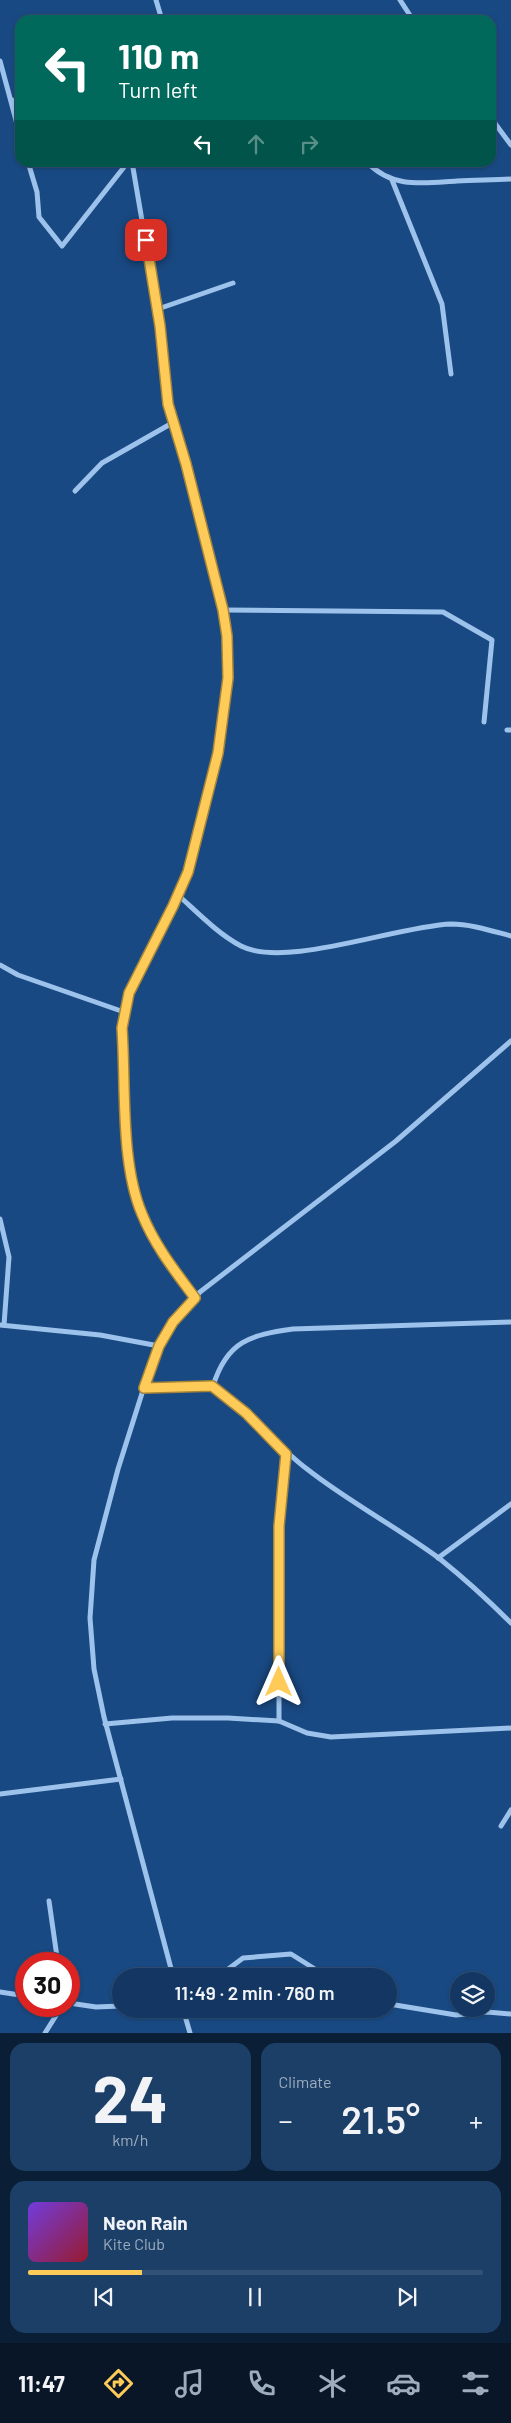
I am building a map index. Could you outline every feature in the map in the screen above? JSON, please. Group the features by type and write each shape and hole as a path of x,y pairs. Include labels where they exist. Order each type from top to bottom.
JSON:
{"street":[{"path":"156,0 160,15"},
{"path":"400,0 410,15"},
{"path":"0,61 15,113"},
{"path":"496,125 511,145"},
{"path":"29,167 36,192 38,217 62,246 126,167"},
{"path":"131,167 158,309 168,404 189,473 223,610 227,636 228,678 218,753 188,872 129,993 122,1028 130,1168 141,1213 162,1255 195,1298"},
{"path":"371,167 392,180 434,184 511,178"},
{"path":"392,180 442,304 451,374"},
{"path":"158,309 233,283"},
{"path":"75,491 102,463 174,422"},
{"path":"223,610 443,612 492,640 484,722"},
{"path":"178,895 240,946 258,952 278,954 300,951 404,931 453,924 482,928 511,936"},
{"path":"0,965 18,975 124,1012"},
{"path":"171,1968 106,1724 94,1669 90,1618 94,1560 118,1470 159,1346 173,1322 195,1298 230,1267 396,1141 511,1041"},
{"path":"0,1219 9,1257 2,1325 100,1334 159,1346"},
{"path":"212,1386 218,1368 234,1346 265,1333 294,1329 511,1322"},
{"path":"144,1388 212,1386 246,1413 286,1454 322,1481 438,1558 470,1583 511,1622"},
{"path":"279,1721 279,1526 286,1454"},
{"path":"438,1558 511,1504"},
{"path":"106,1724 191,1717 279,1721 307,1733 332,1738 511,1728"},
{"path":"0,1794 121,1779"},
{"path":"501,1826 511,1810"},
{"path":"49,1901 56,1952"},
{"path":"230,1968 243,1958 291,1954 313,1968"},
{"path":"0,1992 15,1994"},
{"path":"80,2005 96,2007 112,2006"},
{"path":"397,2005 456,2015 487,2012 511,2014"},
{"path":"45,2033 55,2017"},
{"path":"186,2018 190,2033"}],"route":[{"path":"146,240 160,326 168,404 186,464 223,610 227,636 228,678 224,716 211,790 188,872 129,993 122,1028 130,1168 141,1213 162,1255 195,1298 173,1322 159,1346 144,1388 212,1386 246,1413 286,1454 279,1526 279,1682"}]}
